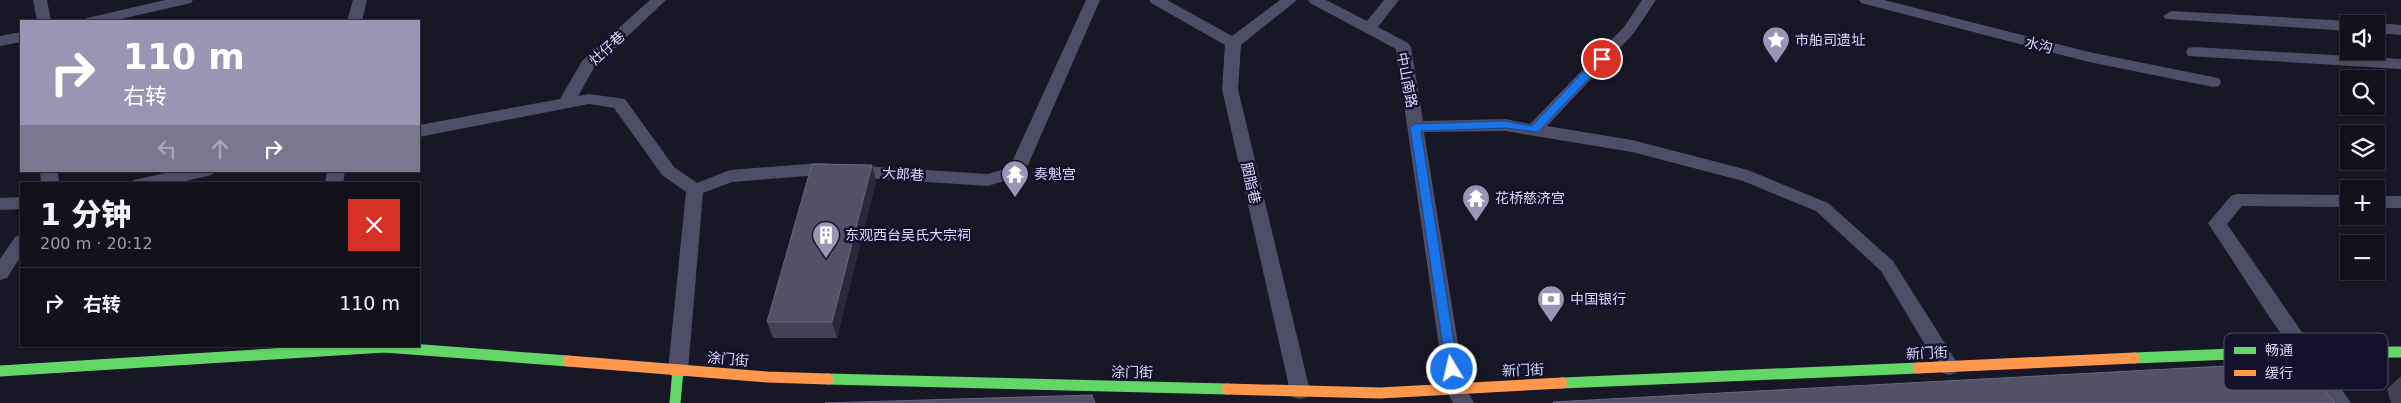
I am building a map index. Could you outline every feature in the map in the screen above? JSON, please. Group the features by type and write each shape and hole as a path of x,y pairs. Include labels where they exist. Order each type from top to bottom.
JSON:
{"main road":[{"name":"涂门街","path":"0,371 264,351 384,347 777,378 1459,395"},
{"name":"新门街","path":"2388,352 2401,352"},
{"name":"新门街","path":"1459,395 1949,367 2224,356"},
{"path":"675,403 678,370"}],"street":[{"path":"40,0 44,20"},
{"path":"96,20 186,0"},
{"path":"355,20 360,0"},
{"name":"灶仔巷","path":"566,103 588,65 659,0"},
{"name":"大郎巷","path":"695,190 730,176 820,169 988,180 1010,173 1019,164 1093,0"},
{"path":"1156,0 1233,42 1290,0"},
{"name":"中山南路","path":"1314,0 1403,47 1459,395"},
{"path":"1369,29 1392,0"},
{"path":"1534,130 1629,30 1649,0"},
{"name":"水沟","path":"1866,0 2089,57 2213,82"},
{"path":"2171,16 2340,25"},
{"path":"2385,29 2401,30"},
{"path":"0,41 20,37"},
{"name":"胭脂巷","path":"1233,42 1230,89 1300,391"},
{"path":"2194,52 2401,64"},
{"path":"420,131 588,99 619,103 668,172 695,190 678,370"},
{"path":"1415,127 1505,125 1632,146 1748,176 1822,207 1887,266 1949,367"},
{"path":"150,182 201,172"},
{"path":"2292,333 2217,222 2237,200 2340,201"},
{"path":"0,204 20,202"},
{"path":"2385,202 2401,202"},
{"path":"0,273 20,243"},
{"path":"2332,390 2341,403"}],"building":[{"name":"东观西台吴氏大宗祠","path":"812,164 872,165 832,322 767,322"},
{"path":"2224,366 2224,390 2324,390 2335,403 1553,403"},
{"path":"1092,395 1095,403 825,403"}],"traffic: fast":[{"path":"0,371 384,347 568,361"},
{"path":"2388,352 2401,352"},
{"path":"2134,358 2224,354"},
{"path":"1562,383 1918,368"},
{"path":"675,403 678,370"},
{"path":"828,379 1227,389"}],"traffic: slow":[{"path":"1918,368 2134,358"},
{"path":"568,361 767,377 828,379"},
{"path":"1227,389 1380,393 1562,383"}],"place":[{"name":"市舶司遗址","path":"1776,64"},
{"name":"奏魁宫","path":"1015,198"},
{"name":"花桥慈济宫","path":"1476,222"},
{"name":"东观西台吴氏大宗祠","path":"826,259"},
{"name":"中国银行","path":"1551,323"}],"route":[{"path":"1452,369 1415,127 1505,125 1534,130 1602,59"}]}
